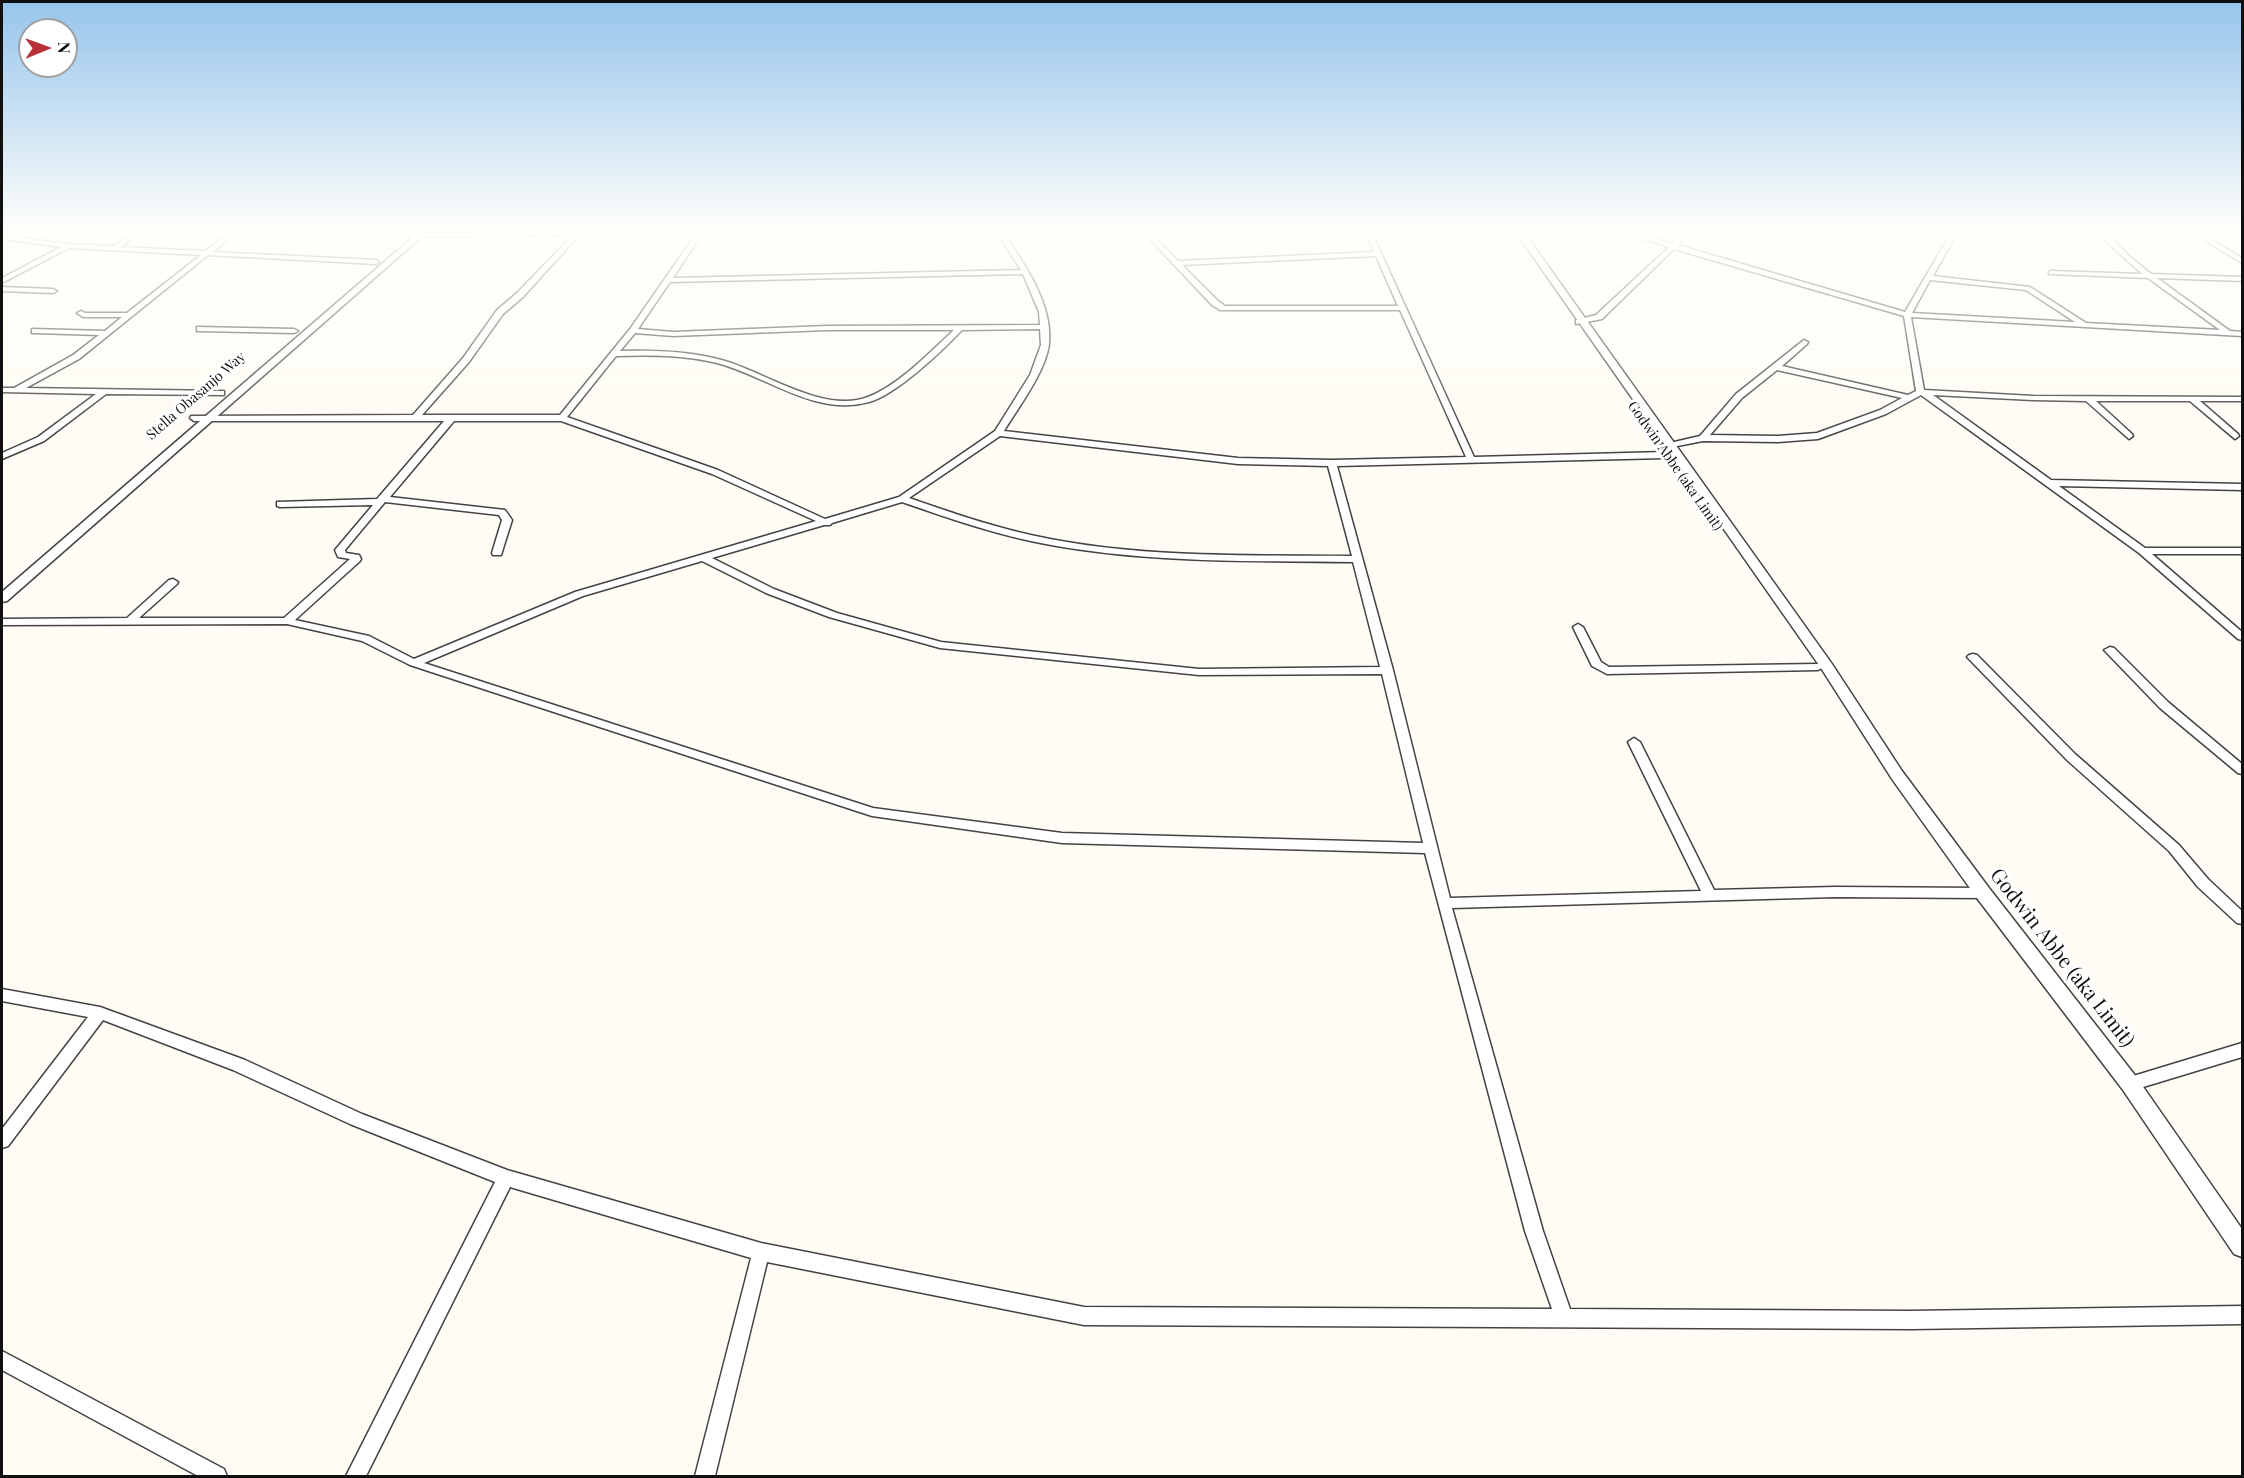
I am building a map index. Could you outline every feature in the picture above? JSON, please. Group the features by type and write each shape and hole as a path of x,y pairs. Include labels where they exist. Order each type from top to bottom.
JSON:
{"street":[{"path":"16,390 76,357 148,300"},
{"name":"Stella Obasanjo Way","path":"2,586 221,393 331,300"},
{"path":"2,598 341,300"},
{"path":"416,417 466,360 500,312 515,300"},
{"path":"562,418 616,354 654,300"},
{"path":"414,663 579,594 827,523 902,499 998,433 1034,375 1045,345 1045,327 1037,300"},
{"path":"1212,300 1231,309 1402,308"},
{"path":"1398,300 1470,459"},
{"name":"Godwin Abbe (aka Limit)","path":"1565,300 1581,322"},
{"name":"Godwin Abbe (aka Limit)","path":"1566,300 1665,450 1818,667 1845,696"},
{"path":"1581,322 1599,317 1616,300"},
{"path":"1858,300 1907,315 2242,334"},
{"path":"1916,300 1907,315 1922,392 2052,483 2143,551 2242,637"},
{"path":"2046,300 2085,326"},
{"path":"2184,300 2228,333"},
{"path":"81,313 83,315 129,315"},
{"path":"633,331 673,334 827,328 1045,327"},
{"path":"200,329 294,331"},
{"path":"616,354 700,357 732,366 827,402 850,404 877,397 960,329"},
{"path":"35,331 108,333"},
{"path":"1703,438 1739,396 1804,342"},
{"path":"1776,367 1911,398"},
{"path":"2,390 221,393"},
{"path":"2,456 41,439 106,390"},
{"path":"998,433 1238,461 1332,463 1665,450 1703,438 1778,439 1818,436 1883,412 1922,392 2242,399"},
{"path":"2087,397 2129,436"},
{"path":"2190,398 2235,436"},
{"path":"287,621 356,559 355,556 339,553 340,550 452,417"},
{"path":"194,418 562,418 715,472 827,523"},
{"name":"Godwin Abbe (aka Limit)","path":"1665,450 1827,667 1897,775 1983,893 2130,1084 2242,1248"},
{"path":"1332,463 1387,670 1444,903 1534,1231 1564,1317"},
{"path":"2052,483 2242,487"},
{"path":"902,499 1011,534 1095,548 1207,556 1356,559"},
{"path":"280,504 381,501 502,513 507,520 497,553"},
{"path":"2143,551 2242,551"},
{"path":"704,558 770,591 833,615 940,645 1199,672 1387,670"},
{"path":"130,621 173,582"},
{"path":"2,622 68,624 130,621 287,621 365,638 414,663 872,812 1062,838 1431,848"},
{"path":"1578,627 1596,664 1607,670 1818,667"},
{"path":"2110,650 2164,705 2242,771"},
{"path":"1973,657 2071,757 2174,848 2203,883 2242,919"},
{"path":"1634,742 1710,896"},
{"path":"1444,903 1835,892 1983,893"},
{"path":"2,995 100,1013 239,1065 356,1119 506,1178 761,1252 1084,1316 1911,1320 2242,1315"},
{"path":"2,1141 100,1013"},
{"path":"2130,1084 2242,1050"},
{"path":"356,1476 506,1178"},
{"path":"705,1476 761,1252"},
{"path":"2,1360 217,1476"}]}
